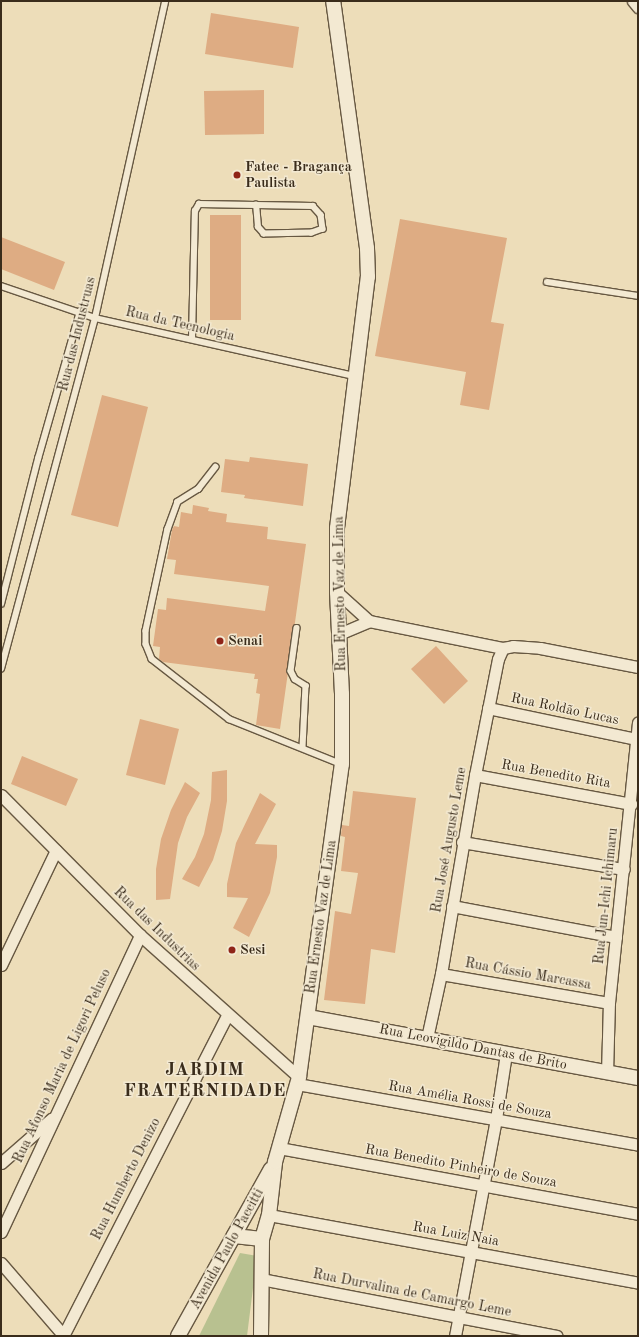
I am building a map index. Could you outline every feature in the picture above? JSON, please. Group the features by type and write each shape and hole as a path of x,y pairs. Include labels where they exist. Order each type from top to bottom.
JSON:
{"street":[{"name":"Rua Ernesto Vaz de Lima","path":"276,1162 298,1081 342,764 343,722 337,592 339,512 345,448 357,376 365,314 367,248 333,1"},
{"path":"633,1 638,7"},
{"path":"337,592 369,621 503,648 513,646 540,648 638,667"},
{"path":"339,634 369,621"},
{"name":"Rua José Augusto Leme","path":"427,1038 441,974 462,842 488,708 498,659 503,648"},
{"name":"Rua Roldão Lucas","path":"488,708 637,739"},
{"name":"Rua Jun-Ichi Ichimaru","path":"607,1073 609,1004 631,804 638,722"},
{"name":"Rua Benedito Rita","path":"475,775 631,804"},
{"name":"Rua das Industrias","path":"1,795 140,935 298,1081"},
{"path":"462,842 624,869"},
{"path":"1,965 56,850"},
{"path":"452,906 616,937"},
{"name":"Rua Afonso Maria de Ligori Peluso","path":"1,1232 140,935"},
{"name":"Rua Cássio Marcassa","path":"441,974 609,1004"},
{"name":"Rua Humberto Denizo","path":"64,1336 227,1015"},
{"name":"Rua Leovigildo Dantas de Brito","path":"308,1016 638,1078"},
{"path":"455,1336 484,1186 506,1054"},
{"name":"Rua Amélia Rossi de Souza","path":"298,1081 638,1145"},
{"path":"1,1163 55,1116"},
{"name":"Rua Benedito Pinheiro de Souza","path":"279,1148 638,1214"},
{"path":"261,1336 262,1239 269,1215 276,1162"},
{"name":"Avenida Paulo Paccitti","path":"178,1336 276,1162"},
{"name":"Rua Luiz Naia","path":"269,1215 638,1282"},
{"path":"234,1236 262,1239"},
{"path":"1,1263 64,1336"},
{"name":"Rua Durvalina de Camargo Leme","path":"261,1278 557,1336"}],"lane":[{"name":"Rua das Industruas","path":"1,669 95,318 165,1"},
{"path":"192,340 196,207 212,203 313,206 321,215 323,229 312,233 264,234 258,227 256,205"},
{"path":"547,282 638,296"},
{"name":"Rua da Tecnologia","path":"1,286 95,318 357,376"},
{"path":"1,604 38,459 80,312"},
{"path":"216,467 199,489 175,506 168,529 146,631 146,644 152,659 229,719 303,747 342,764"},
{"path":"297,628 291,671 295,679 306,686 303,747"}],"green space":[{"path":"240,1253 257,1256 247,1336 199,1336"}],"building":[{"path":"211,13 299,27 293,68 205,54"},
{"path":"264,90 264,134 205,135 204,91"},
{"path":"210,215 241,215 241,320 210,320"},
{"path":"400,219 507,238 491,322 504,324 489,410 460,405 466,372 375,356"},
{"path":"1,237 65,262 54,290 1,269"},
{"path":"102,395 148,407 118,527 71,515"},
{"path":"250,457 308,464 303,506 244,498 245,495 221,492 225,459 249,462"},
{"path":"193,505 209,508 208,511 227,514 226,522 268,527 267,539 306,544 280,729 256,725 260,694 256,693 258,679 254,679 255,674 163,662 159,659 160,647 153,646 158,609 166,610 167,598 265,611 269,586 174,574 176,560 167,559 172,530 174,526 179,527 181,512 192,514"},
{"path":"436,646 468,681 444,704 411,669"},
{"path":"140,719 179,729 165,785 126,775"},
{"path":"22,756 78,779 66,806 11,784"},
{"path":"227,770 227,801 222,831 213,860 199,887 182,879 195,857 204,834 211,800 212,772"},
{"path":"185,782 200,793 187,817 178,843 170,899 156,900 156,869 161,839 171,810"},
{"path":"353,791 416,798 395,953 371,949 365,1004 324,1000 335,911 351,914 358,873 341,871 345,837 341,836 342,825 349,826"},
{"path":"260,793 276,804 255,844 277,845 277,857 270,893 249,937 233,928 248,898 227,897 227,884 236,843"}],"place":[{"name":"Fatec - Bragança Paulista","path":"237,175"},
{"name":"Senai","path":"220,641"},
{"name":"Sesi","path":"232,950"}],"district":[{"name":"JARDIM FRATERNIDADE","path":"205,1081"}]}
